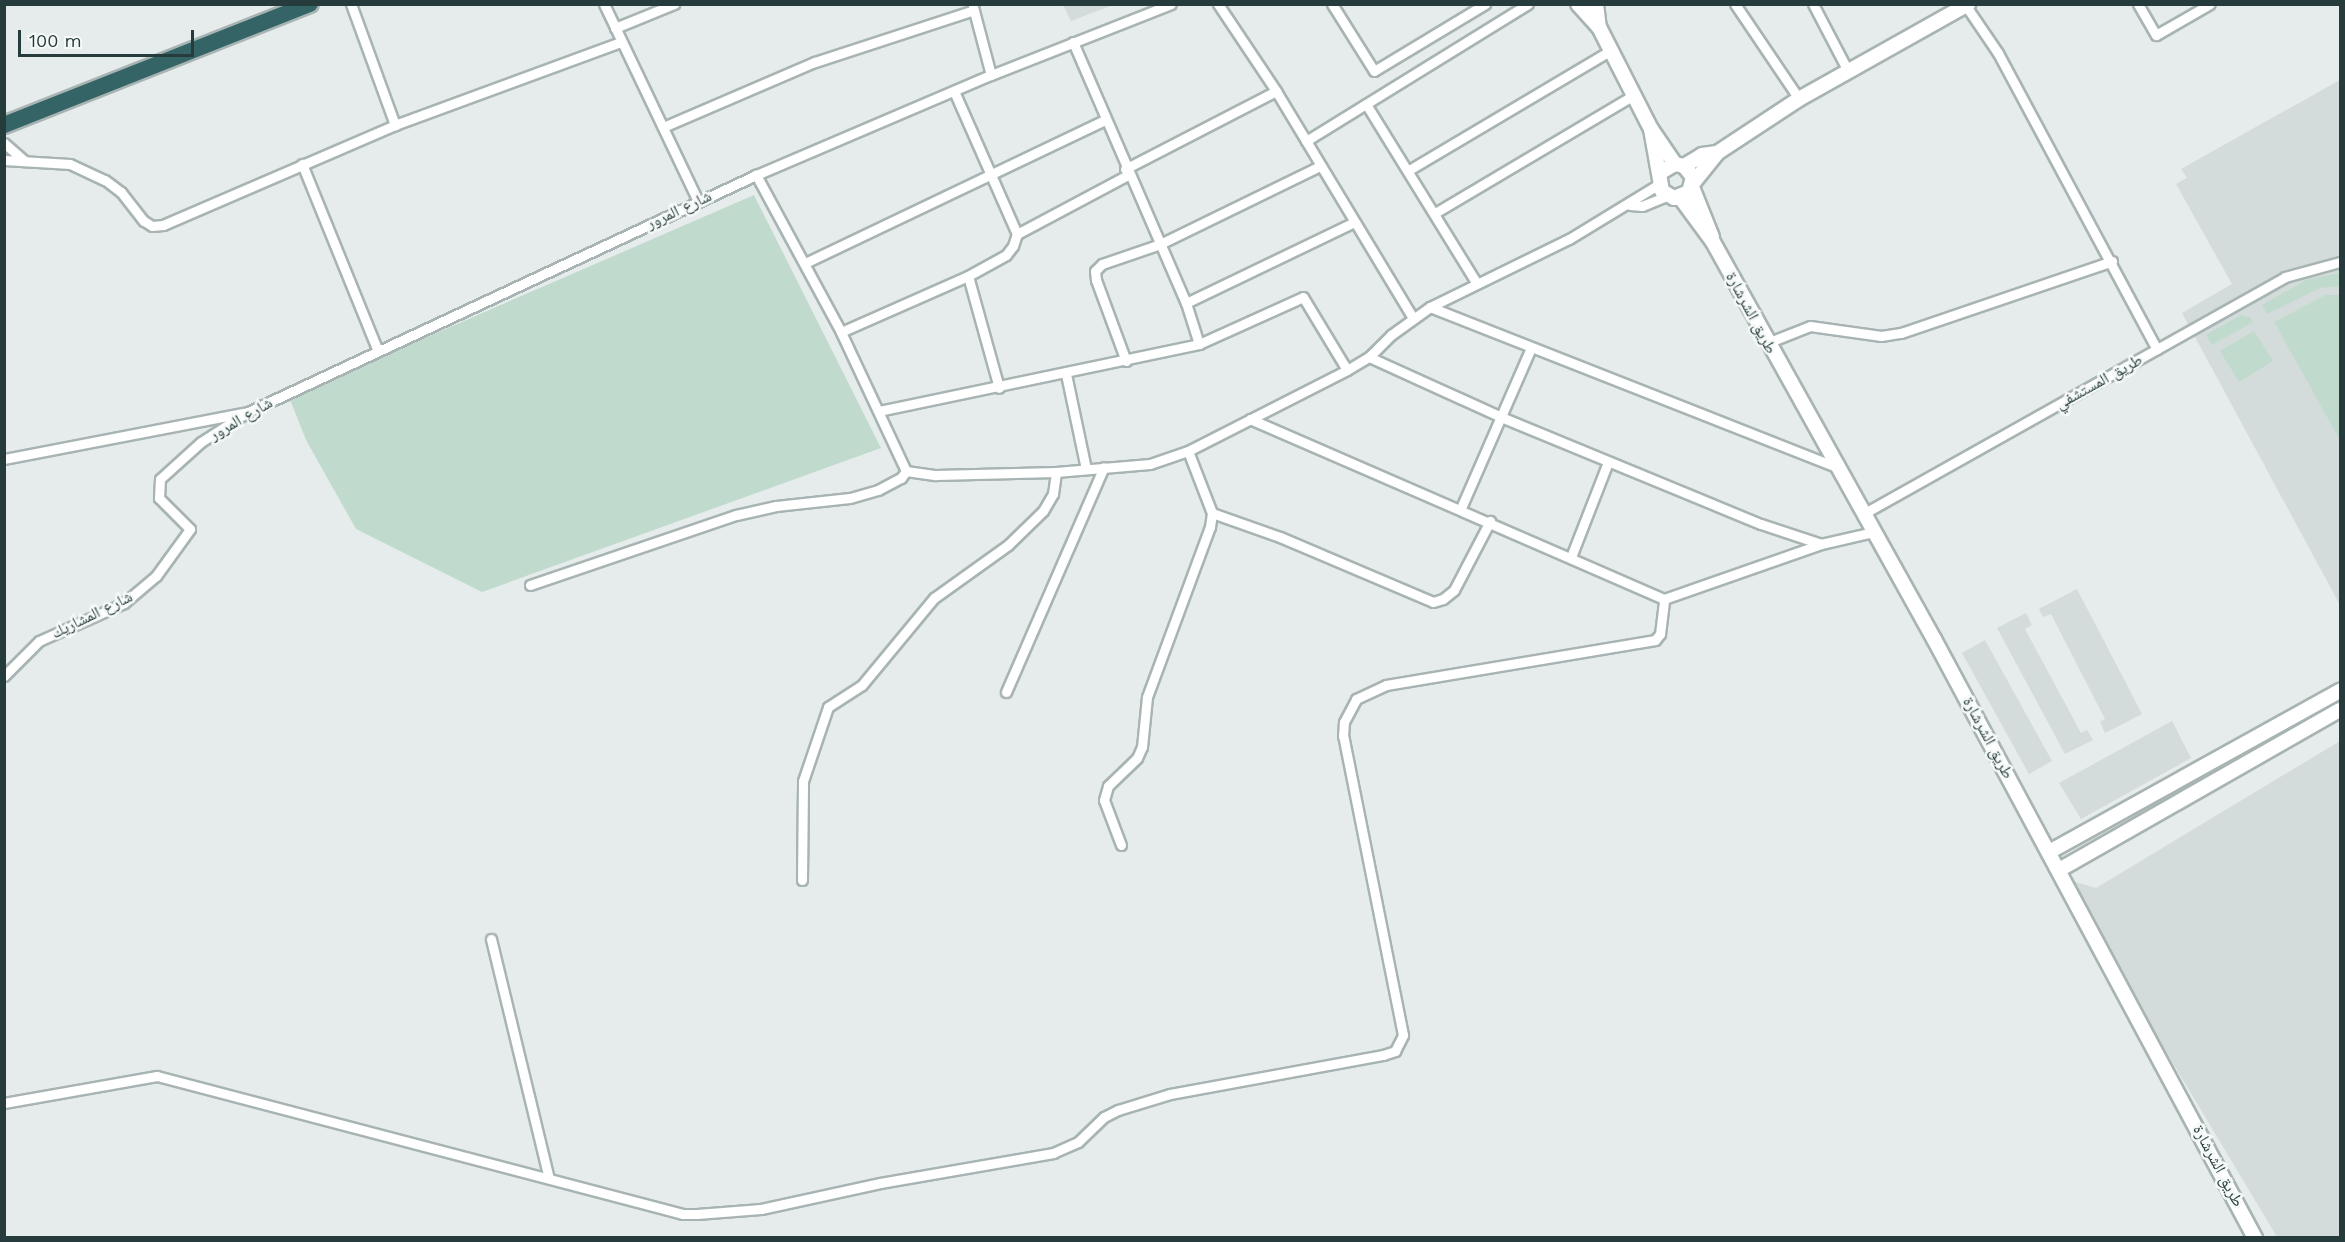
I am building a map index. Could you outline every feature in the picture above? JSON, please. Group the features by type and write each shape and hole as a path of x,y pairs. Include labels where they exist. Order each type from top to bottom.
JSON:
{"highway":[{"path":"4,125 310,4"}],"street":[{"path":"351,4 395,125"},
{"path":"604,4 698,201"},
{"path":"615,28 674,4"},
{"name":"شارع المرور","path":"201,442 248,412 698,201 991,75 1171,4"},
{"path":"1218,4 1276,91 1352,223 1413,318"},
{"path":"1332,4 1374,71 1485,4"},
{"path":"1306,141 1528,4"},
{"path":"1578,4 1599,27 1651,129 1667,187 1713,242"},
{"path":"1596,4 1599,27"},
{"path":"1735,4 1800,99"},
{"path":"1813,4 1848,71"},
{"path":"2138,4 2156,35 2210,4"},
{"path":"1630,205 1635,197 1667,187 1692,185 1717,153 1800,99 1967,5 1998,53 2112,261 2157,349"},
{"path":"663,127 815,62 973,7 991,75"},
{"path":"4,160 70,164 105,180 152,226 395,125 621,42"},
{"path":"1073,42 1127,172 1186,303 1199,344"},
{"path":"1409,170 1611,50"},
{"path":"954,91 1017,234"},
{"path":"841,332 968,276 1006,255 1017,234 1276,91"},
{"path":"1435,213 1634,95"},
{"path":"1366,104 1409,170 1476,282"},
{"path":"805,263 1105,120"},
{"path":"1651,129 1680,165 1691,173 1692,185 1713,242"},
{"path":"4,143 25,161"},
{"path":"906,471 936,475 1056,472 1150,464 1188,451 1370,357 1413,318 1476,282 1630,205 1642,206 1667,187 1680,165 1702,155 1717,153"},
{"path":"302,164 377,350"},
{"path":"1126,361 1095,271 1101,264 1160,244 1320,166"},
{"path":"756,175 841,332 906,471"},
{"path":"1186,303 1352,223"},
{"name":"طريق الشرشارة","path":"1713,242 2059,870 2255,1238"},
{"path":"1767,343 1810,326 1881,336 1900,333 2112,261"},
{"name":"طريق المستشفي","path":"1863,514 2284,277 2340,262"},
{"path":"968,276 999,388"},
{"path":"879,411 1066,375 1199,344 1303,297 1347,370"},
{"path":"1430,307 1839,468"},
{"path":"1461,508 1531,348"},
{"path":"1370,357 1501,417 1608,462 1821,544"},
{"path":"1066,375 1086,469"},
{"path":"4,459 248,412"},
{"path":"1250,419 1461,508 1664,599 1821,544 1873,532"},
{"name":"شارع المشاريك","path":"4,676 39,641 124,603 156,576 190,529 159,498 160,479 201,442"},
{"path":"1121,845 1104,800 1108,786 1137,758 1142,747 1147,697 1212,513 1188,451"},
{"path":"1571,557 1608,462"},
{"path":"1006,692 1104,468"},
{"path":"530,585 736,515 869,493 901,478 906,471"},
{"path":"802,880 803,781 828,706 862,685 934,598 1008,545 1043,511 1053,494 1056,472"},
{"path":"1212,513 1280,537 1433,602 1443,599 1454,590 1490,521"},
{"path":"4,1103 157,1076 683,1214 761,1209 1053,1153 1078,1142 1104,1118 1128,1107 1170,1094 1395,1051 1403,1035 1343,736 1348,709 1356,699 1386,685 1655,640 1660,634 1664,599"},
{"path":"2049,852 2340,691"},
{"path":"2059,870 2340,710"},
{"path":"491,939 549,1178"}],"shaded area":[{"path":"1063,5 1113,5 1071,21"},
{"path":"2340,80 2340,605 2182,313 2232,284 2176,184 2187,178 2181,169"},
{"path":"2077,589 2142,714 2105,733 2100,722 2105,719 2051,614 2043,617 2039,609"},
{"path":"2026,613 2032,625 2025,629 2081,733 2087,730 2093,740 2065,754 1997,628"},
{"path":"1985,640 2052,761 2029,774 1962,653"},
{"path":"2172,721 2191,758 2081,819 2059,783"},
{"path":"2340,741 2340,1237 2277,1237 2062,878 2096,888"}],"green space":[{"path":"754,195 881,448 482,592 356,529 306,440 289,397"},
{"path":"2340,273 2340,286 2320,288 2267,314 2262,305 2308,279"},
{"path":"2326,295 2340,295 2340,440 2274,322"},
{"path":"2241,315 2250,317 2253,322 2212,345 2206,335"},
{"path":"2254,331 2273,361 2239,382 2220,351"}]}
